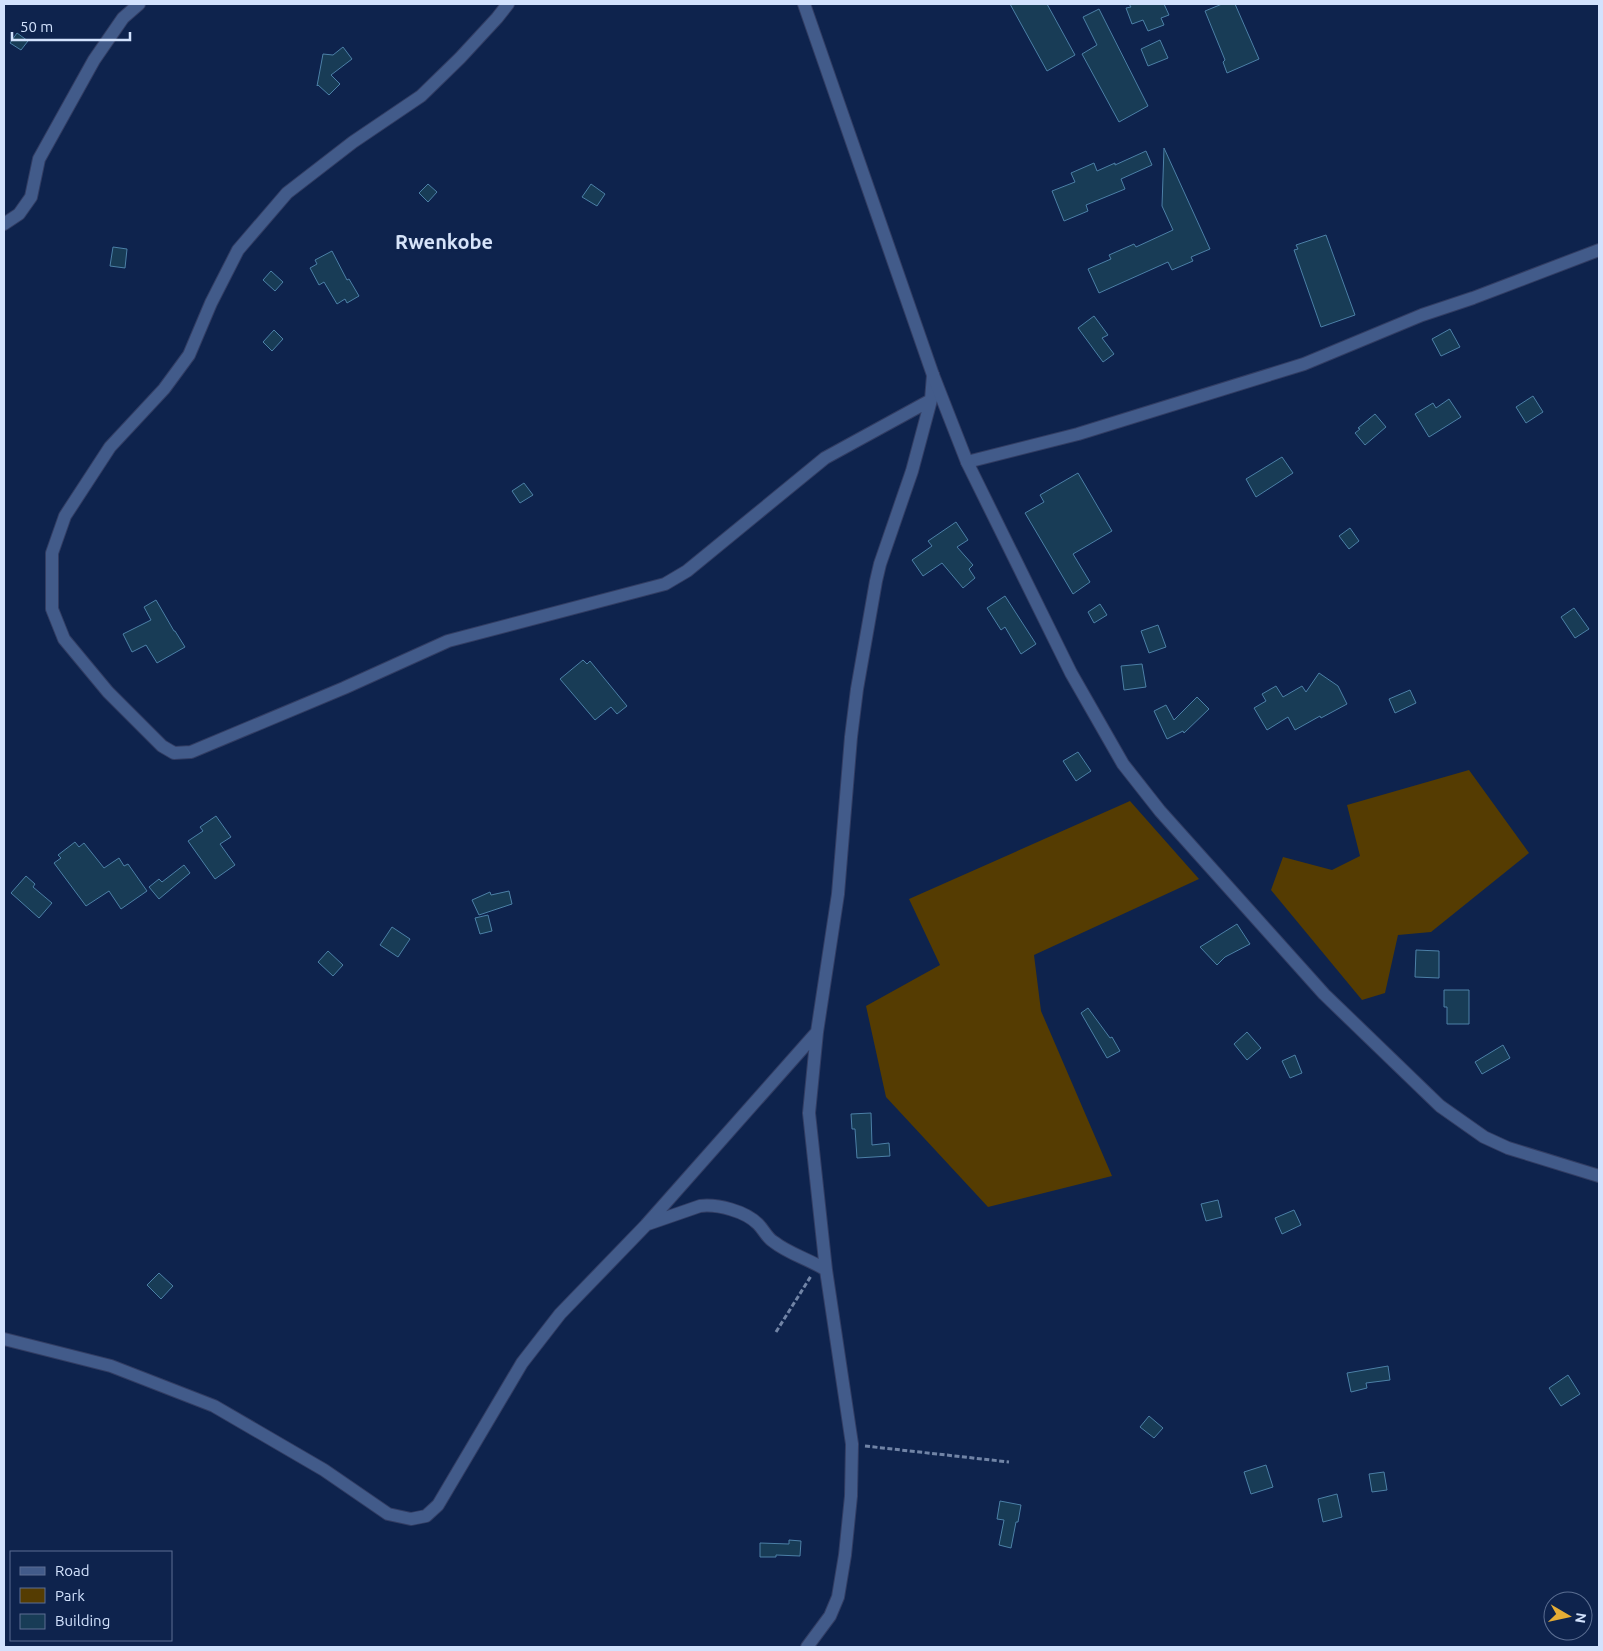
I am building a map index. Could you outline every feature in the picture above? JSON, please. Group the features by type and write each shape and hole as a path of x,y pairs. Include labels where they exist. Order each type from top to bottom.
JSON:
{"street":[{"path":"4,224 19,214 31,197 38,159 94,60 123,18 140,4"},
{"path":"508,4 498,18 421,96 353,142 287,193 238,250 211,303 188,355 164,389 110,447 65,516 52,553 52,609 64,639 108,692 162,746 174,753 191,752 344,688 448,641 665,584 687,571 825,458 931,400"},
{"path":"804,4 933,375 966,462 1085,698 1123,764 1160,811 1324,994 1440,1106 1484,1137 1599,1176"},
{"path":"966,462 1078,434 1304,364 1422,314 1473,298 1599,250"},
{"path":"807,1647 830,1616 838,1597 848,1532 852,1444 822,1267 809,1113 817,1032 838,894 851,737 857,689 876,581 912,471 931,400 933,375"},
{"path":"4,1339 111,1366 214,1406 324,1470 388,1514 411,1519 426,1516 438,1506 522,1363 560,1314 646,1225 817,1032"},
{"path":"646,1225 700,1206 707,1205 726,1208 757,1223 773,1242 822,1267"}],"path":[{"path":"776,1332 822,1267"},
{"path":"852,1444 1009,1462"}],"green space":[{"path":"1469,770 1529,853 1431,932 1398,935 1385,993 1362,1000 1271,890 1283,857 1332,870 1360,856 1347,805"},
{"path":"1130,801 1199,879 1034,955 1041,1011 1112,1176 988,1207 886,1097 866,1006 940,965 909,899"}],"building":[{"path":"1010,4 1047,4 1075,55 1047,71"},
{"path":"1129,4 1164,4 1169,15 1161,18 1164,25 1148,31 1143,20 1132,24 1126,8 1131,7"},
{"path":"1222,4 1235,4 1259,59 1227,73 1223,62 1225,60 1205,11"},
{"path":"1099,9 1148,106 1119,122 1082,54 1097,45 1083,17"},
{"path":"17,33 28,41 21,50 10,43"},
{"path":"1160,40 1168,58 1148,66 1141,49"},
{"path":"343,47 352,59 331,75 340,84 329,95 317,86 323,54 333,55"},
{"path":"1164,148 1210,249 1191,257 1193,261 1172,270 1168,262 1099,293 1088,269 1111,259 1109,255 1134,244 1136,247 1173,230 1162,206"},
{"path":"1146,151 1152,165 1121,179 1125,189 1086,205 1088,211 1064,221 1052,191 1075,182 1071,173 1094,163 1097,171"},
{"path":"428,184 437,192 428,202 419,193"},
{"path":"591,184 605,194 597,206 582,197"},
{"path":"1326,235 1355,315 1321,327 1294,250 1298,249 1296,245"},
{"path":"113,247 127,249 125,268 110,266"},
{"path":"332,251 347,280 349,279 359,296 347,303 345,299 337,304 324,282 319,285 310,268 317,264 315,260"},
{"path":"271,271 283,282 275,291 263,280"},
{"path":"1094,316 1108,335 1102,338 1114,354 1103,362 1078,328"},
{"path":"1450,329 1460,347 1441,356 1432,339"},
{"path":"274,330 283,339 272,351 263,342"},
{"path":"1533,396 1543,412 1526,423 1516,407"},
{"path":"1449,399 1461,417 1429,437 1415,414 1433,403 1436,408"},
{"path":"1375,414 1386,427 1365,445 1355,433 1360,429 1358,428"},
{"path":"1282,457 1293,473 1256,497 1246,479"},
{"path":"1078,473 1112,531 1073,554 1090,582 1073,594 1025,513 1044,502 1040,495"},
{"path":"524,483 533,495 520,503 512,491"},
{"path":"956,522 968,540 957,547 973,565 969,569 975,578 963,588 942,563 923,576 912,560 932,546 928,541"},
{"path":"1350,528 1359,541 1349,549 1339,536"},
{"path":"1005,596 1036,644 1021,654 1005,627 1001,630 987,608"},
{"path":"156,600 185,647 157,663 146,645 132,652 123,634 151,620 144,607"},
{"path":"1100,604 1107,615 1094,623 1088,612"},
{"path":"1574,608 1589,629 1575,638 1561,617"},
{"path":"1158,625 1166,647 1149,653 1141,631"},
{"path":"583,660 587,664 590,661 627,706 617,714 611,707 595,720 560,679"},
{"path":"1142,664 1146,687 1124,690 1121,666"},
{"path":"1319,673 1338,686 1347,704 1295,730 1288,717 1267,730 1254,708 1266,701 1262,694 1276,686 1283,697 1302,686 1306,692"},
{"path":"1410,690 1416,703 1395,713 1389,699"},
{"path":"1197,697 1209,709 1184,733 1183,731 1167,739 1154,711 1166,705 1174,720"},
{"path":"1078,752 1091,771 1076,781 1063,761"},
{"path":"216,816 231,837 220,844 235,865 215,879 188,841 203,831 200,827"},
{"path":"75,842 79,847 84,843 104,868 119,858 124,866 128,864 147,891 121,909 109,891 86,906 54,863 61,858 58,855"},
{"path":"184,865 190,873 159,899 149,887 159,879 162,882"},
{"path":"26,876 35,884 33,887 52,903 39,918 11,893"},
{"path":"509,891 512,904 479,915 472,900 490,892 491,895"},
{"path":"488,915 492,931 480,934 475,918"},
{"path":"1237,924 1250,944 1225,957 1217,965 1200,947"},
{"path":"392,927 410,939 398,957 380,945"},
{"path":"1416,950 1439,951 1439,978 1415,977"},
{"path":"328,951 343,965 333,976 318,962"},
{"path":"1444,990 1469,990 1469,1024 1447,1024"},
{"path":"1088,1008 1110,1038 1112,1037 1120,1051 1107,1058 1081,1013"},
{"path":"1247,1032 1261,1048 1247,1060 1234,1044"},
{"path":"1503,1045 1510,1058 1482,1074 1475,1062"},
{"path":"1295,1055 1302,1073 1290,1078 1282,1061"},
{"path":"871,1113 872,1145 889,1143 890,1156 857,1158 855,1129 852,1129 851,1114"},
{"path":"1218,1200 1222,1217 1206,1221 1201,1204"},
{"path":"1294,1210 1301,1225 1282,1234 1275,1218"},
{"path":"159,1273 173,1286 161,1299 147,1285"},
{"path":"1388,1366 1390,1380 1366,1383 1367,1388 1351,1392 1347,1373"},
{"path":"1568,1375 1580,1394 1561,1406 1549,1388"},
{"path":"1149,1416 1163,1428 1154,1438 1140,1427"},
{"path":"1266,1465 1273,1487 1251,1494 1244,1472"},
{"path":"1384,1472 1387,1490 1372,1492 1369,1474"},
{"path":"1337,1494 1342,1517 1323,1522 1318,1499"},
{"path":"1000,1501 1021,1505 1011,1548 999,1545 1004,1520 997,1519"},
{"path":"789,1540 801,1541 800,1556 776,1555 776,1557 760,1557 760,1543 789,1544"}],"district":[{"name":"Rwenkobe","path":"444,241"}]}
